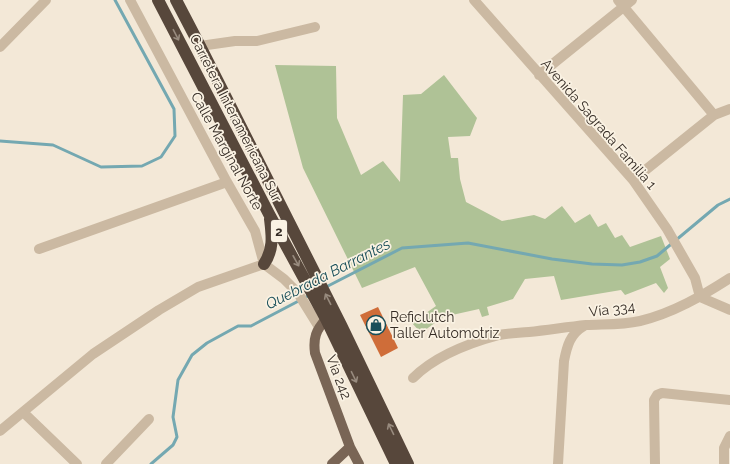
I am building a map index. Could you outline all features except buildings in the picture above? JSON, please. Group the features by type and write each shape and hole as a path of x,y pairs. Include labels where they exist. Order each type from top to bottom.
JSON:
{"highway":[{"name":"Carretera Interamericana Sur","path":"158,0 269,214 322,323 396,464"},
{"name":"Carretera Interamericana Sur","path":"176,0 341,325 408,464"},
{"path":"264,264 269,256 272,240 269,214"}],"main road":[{"path":"322,323 331,318 341,325"},
{"name":"Vía 242","path":"322,323 314,343 315,354 350,447 359,464"},
{"path":"332,464 350,447"}],"street":[{"path":"0,47 46,0"},
{"name":"Calle Marginal Norte","path":"130,0 227,182 255,231 264,264"},
{"name":"Avenida Sagrada Familia 1","path":"474,0 633,180 667,229 685,260 695,278 700,297"},
{"path":"539,75 621,3 632,0"},
{"path":"621,3 714,114"},
{"path":"200,46 235,41 258,41 315,27"},
{"path":"633,180 714,114 730,109"},
{"path":"39,249 227,182"},
{"path":"0,431 24,413 93,354 198,286 264,264 284,279 298,293 322,323"},
{"name":"Vía 334","path":"558,464 562,380 566,350 573,335 578,330 586,326 622,324 663,314 700,297 730,278"},
{"path":"700,297 730,310"},
{"path":"413,378 422,370 441,358 469,345 500,335 586,326"},
{"path":"654,464 654,400 657,395 662,393 730,400"},
{"path":"24,413 77,464"},
{"path":"106,464 149,419"},
{"path":"724,464 724,448 730,436"}],"green space":[{"path":"275,65 336,66 337,118 361,175 383,161 400,182 403,95 421,94 444,75 477,118 470,136 448,137 451,158 458,158 460,179 466,202 502,221 534,215 545,219 562,206 575,223 590,214 598,227 606,223 615,238 622,235 630,247 661,236 670,259 660,267 668,288 664,293 656,283 625,295 621,290 561,300 554,276 525,279 513,299 487,307 489,315 482,317 479,309 443,317 421,333 412,323 436,306 415,267 362,288 303,168"}],"waterway":[{"path":"0,141 53,145 101,167 142,166 161,157 175,136 174,109 115,0"},
{"name":"Quebrada Barrantes","path":"326,287 402,248 468,243 552,259 592,264 622,265 640,262 657,256 718,205 730,199"},
{"name":"Quebrada Barrantes","path":"151,464 173,445 177,437 173,417 178,380 192,355 207,343 238,326 251,326 310,295"}],"place":[{"name":"Reficlutch Taller Automotriz","path":"376,325"}]}
